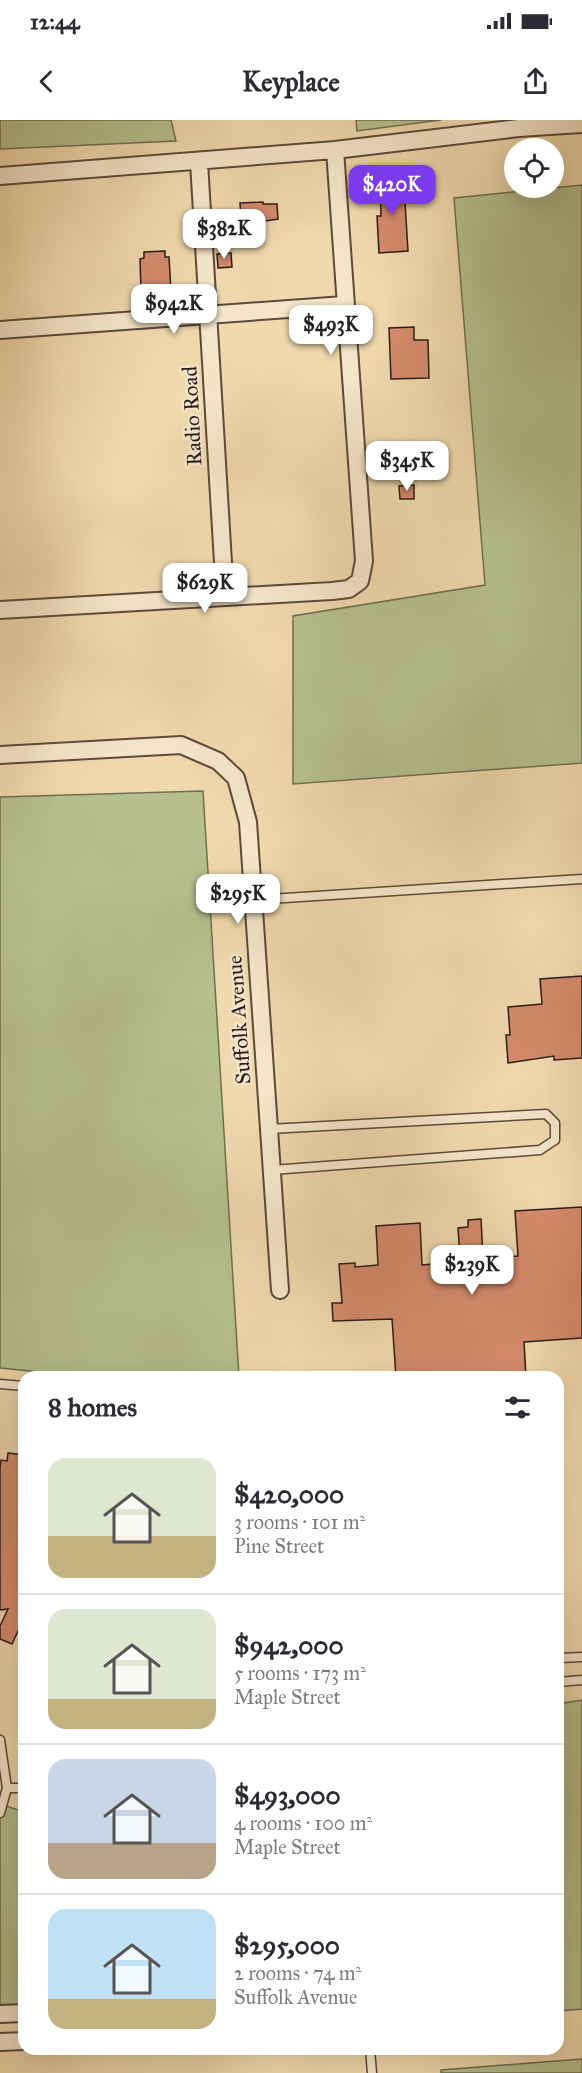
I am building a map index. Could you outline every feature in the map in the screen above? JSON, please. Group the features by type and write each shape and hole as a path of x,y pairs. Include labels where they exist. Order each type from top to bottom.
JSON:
{"street":[{"path":"0,176 335,150 519,128 582,124"},
{"path":"0,610 349,589 363,576 364,561 344,305 335,150"},
{"name":"Radio Road","path":"199,162 225,596"},
{"path":"0,330 344,305"},
{"name":"Suffolk Avenue","path":"0,755 181,745 218,761 236,778 248,822 280,1290"},
{"path":"0,2014 18,2013"},
{"path":"0,2042 18,2041"}],"lane":[{"path":"253,900 582,879"},
{"path":"269,1129 546,1114 555,1124 555,1140 540,1149 272,1170"},
{"path":"0,1384 18,1386"},
{"path":"564,1658 582,1657"},
{"path":"564,1682 582,1680"},
{"path":"0,1740 7,1788 0,1813"},
{"path":"7,1788 18,1788"},
{"path":"370,2055 372,2073"}],"green space":[{"path":"0,120 171,120 176,141 0,149"},
{"path":"356,120 441,120 357,131"},
{"path":"582,185 582,763 293,784 293,616 485,585 454,198 504,193 504,198 564,198 564,187"},
{"path":"203,791 239,1371 30,1371 0,1368 0,797"},
{"path":"582,1700 582,2009 564,2010 564,1703"},
{"path":"0,1804 18,1810 18,2013 0,2014"},
{"path":"582,2059 582,2073 441,2073 441,2070"}],"building":[{"path":"400,173 401,202 405,202 408,251 379,253 377,216 381,216 380,174"},
{"path":"263,202 263,204 277,204 278,219 246,224 246,220 241,220 240,203"},
{"path":"165,251 165,257 169,257 171,292 141,293 140,259 144,258 144,252"},
{"path":"231,253 232,267 218,268 217,254"},
{"path":"414,327 414,340 428,340 429,378 391,379 389,328"},
{"path":"414,485 414,499 400,499 399,486"},
{"path":"582,976 582,1058 554,1060 554,1056 508,1063 506,1035 510,1035 508,1007 542,1004 540,979"},
{"path":"582,1207 582,1338 524,1342 526,1371 396,1371 392,1319 333,1321 332,1303 342,1303 339,1264 355,1263 355,1267 378,1265 376,1226 420,1223 422,1265 445,1263 445,1259 460,1258 458,1228 468,1227 468,1220 481,1219 483,1258 518,1256 515,1211"},
{"path":"8,1453 18,1454 18,1631 12,1644 0,1639 0,1626 8,1609 0,1610 0,1468 1,1460 7,1461"}]}
